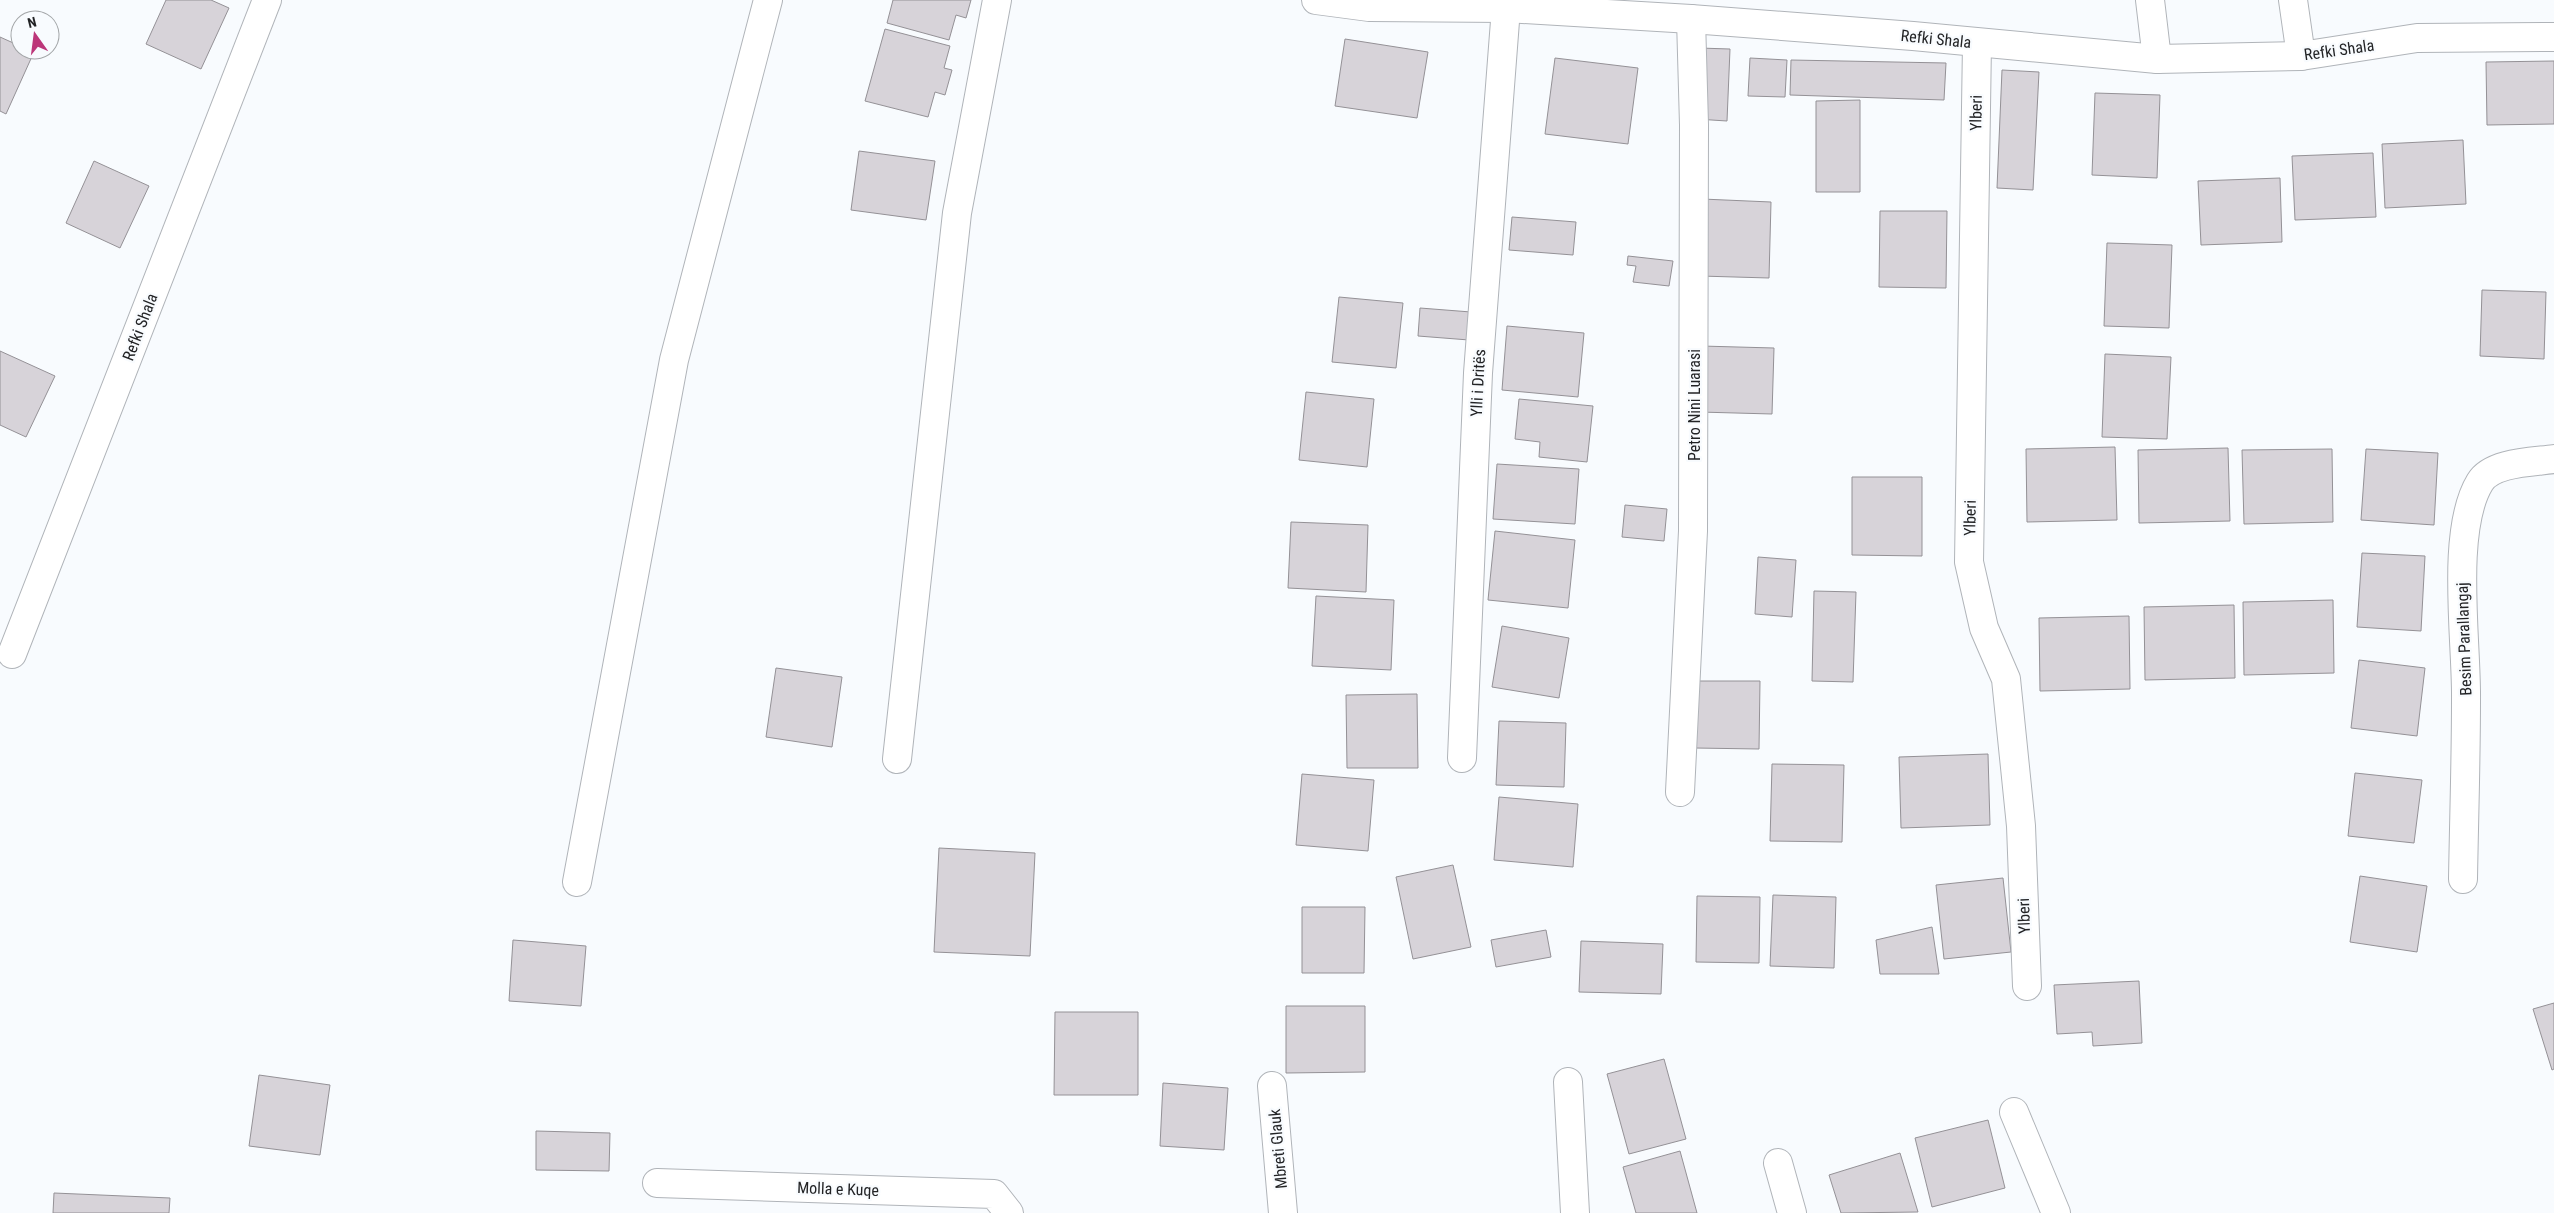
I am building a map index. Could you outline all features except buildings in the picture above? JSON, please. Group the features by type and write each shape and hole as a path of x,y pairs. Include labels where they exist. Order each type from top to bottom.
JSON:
{"street":[{"name":"Refki Shala","path":"12,654 267,0"},
{"path":"576,882 674,360 768,0"},
{"path":"897,760 957,213 997,0"},
{"name":"Refki Shala","path":"1316,0 1369,4 1699,13 1977,43 2157,59 2301,56 2417,38 2554,37"},
{"path":"2150,0 2157,59"},
{"path":"2294,0 2301,56"},
{"name":"Ylli i Dritës","path":"1462,758 1478,373 1506,8"},
{"name":"Petro Nini Luarasi","path":"1680,792 1693,531 1694,124 1699,13"},
{"name":"Ylberi","path":"1977,43 1969,562 1984,628 2006,679 2021,826 2027,986"},
{"name":"Besim Parallangaj","path":"2463,879 2466,698 2462,573 2469,510 2481,481 2506,464 2554,459"},
{"path":"1568,1082 1575,1213"},
{"name":"Mbreti Glauk","path":"1272,1086 1283,1213"},
{"path":"2014,1112 2056,1213"},
{"path":"1778,1163 1792,1213"},
{"name":"Molla e Kuqe","path":"657,1183 994,1194 1009,1213"}]}
